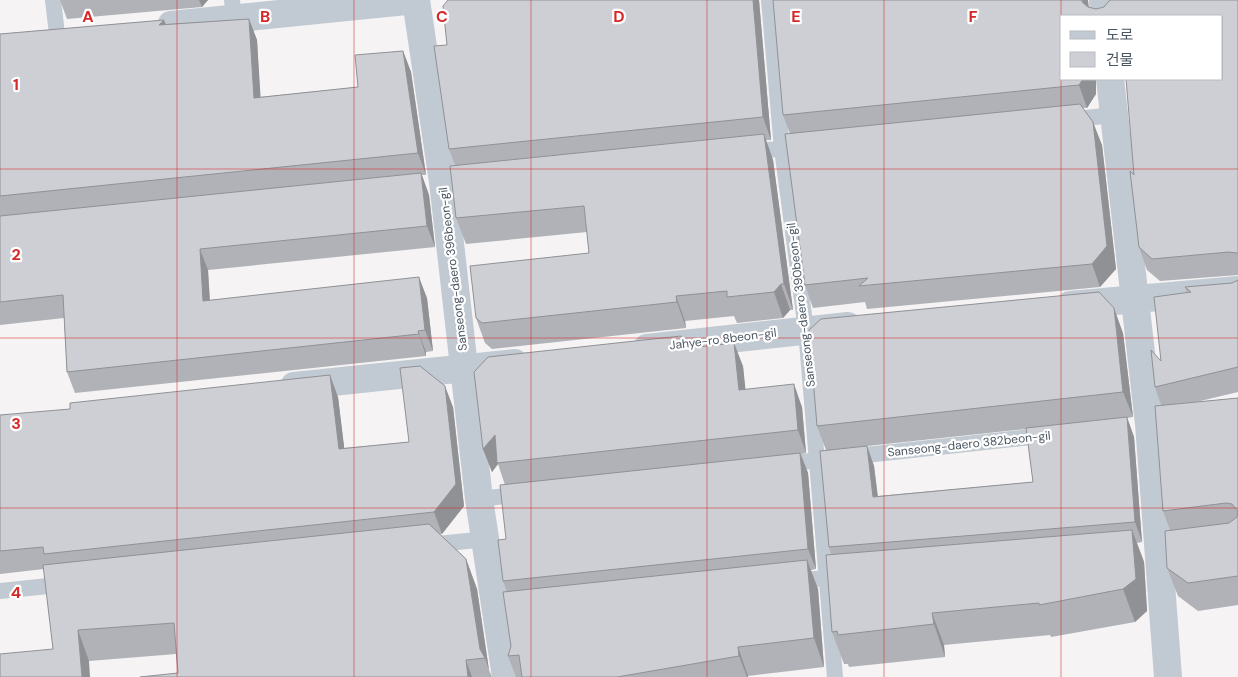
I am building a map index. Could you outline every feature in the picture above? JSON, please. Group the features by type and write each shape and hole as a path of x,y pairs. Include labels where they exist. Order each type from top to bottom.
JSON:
{"street":[{"path":"145,27 233,10 416,0"},
{"name":"Sanseong-daero 396beon-gil","path":"416,0 443,182 479,499 487,538 507,612 506,677"},
{"path":"1103,0 1104,15"},
{"path":"28,37 86,31"},
{"path":"1110,80 1149,424 1157,551 1168,677"},
{"path":"1049,307 1238,290"},
{"name":"Jahye-ro 8beon-gil","path":"621,351 874,323"},
{"path":"267,389 542,360"}],"lane":[{"path":"53,0 57,34"},
{"name":"Sanseong-daero 390beon-gil","path":"769,0 782,149 806,330 836,677"},
{"path":"1055,121 1113,115"},
{"path":"733,154 821,145"},
{"name":"Sanseong-daero 382beon-gil","path":"818,460 1062,434"},
{"path":"769,466 818,460"},
{"path":"479,499 537,492"},
{"path":"407,547 487,538"},
{"path":"779,583 866,575"},
{"path":"0,591 80,582"}],"building":[{"path":"448,0 753,0 763,117 449,149 434,46 447,45 443,6"},
{"path":"773,0 1082,0 1088,7 1096,9 1104,7 1110,0 1238,0 1238,254 1229,252 1152,259 1139,247 1130,171 1134,175 1126,80 1223,80 1223,15 1060,15 1060,80 1082,80 1079,85 783,115"},
{"path":"249,19 254,98 358,87 355,55 403,51 418,153 0,196 0,34 164,20 159,25"},
{"path":"1080,104 1093,122 1107,246 1092,264 859,286 868,278 805,285 785,134"},
{"path":"764,134 784,284 781,284 774,292 727,297 727,291 676,296 677,302 482,323 476,318 470,266 589,253 584,206 456,218 450,166"},
{"path":"421,173 427,226 200,249 203,301 419,277 425,330 418,331 419,334 67,372 63,295 0,302 0,216"},
{"path":"1238,280 1238,367 1155,387 1151,350 1161,361 1154,297 1191,292 1185,287 1232,283"},
{"path":"1099,292 1114,308 1123,392 817,426 809,330 821,319"},
{"path":"681,336 682,349 734,343 739,390 794,384 798,430 497,463 495,435 483,449 474,372 488,357"},
{"path":"420,366 445,386 456,484 434,512 44,554 43,547 0,551 0,415 70,409 70,403 330,375 339,449 409,442 400,368"},
{"path":"1238,398 1238,511 1232,504 1226,503 1163,511 1155,406"},
{"path":"1127,417 1135,522 829,547 820,451 867,446 873,497 1033,482 1026,428"},
{"path":"800,453 808,549 503,581 498,540 506,539 500,485"},
{"path":"1238,511 1238,576 1188,583 1167,568 1165,531 1229,523 1237,517"},
{"path":"429,524 466,559 480,649 485,658 466,660 468,677 140,677 178,673 174,623 78,630 82,677 0,677 0,654 53,649 43,565"},
{"path":"1132,530 1136,579 1123,589 1039,605 1039,603 932,613 934,624 838,635 837,631 832,632 826,555"},
{"path":"807,560 814,638 738,647 739,656 617,677 522,677 519,655 508,656 511,646 503,592"}]}
